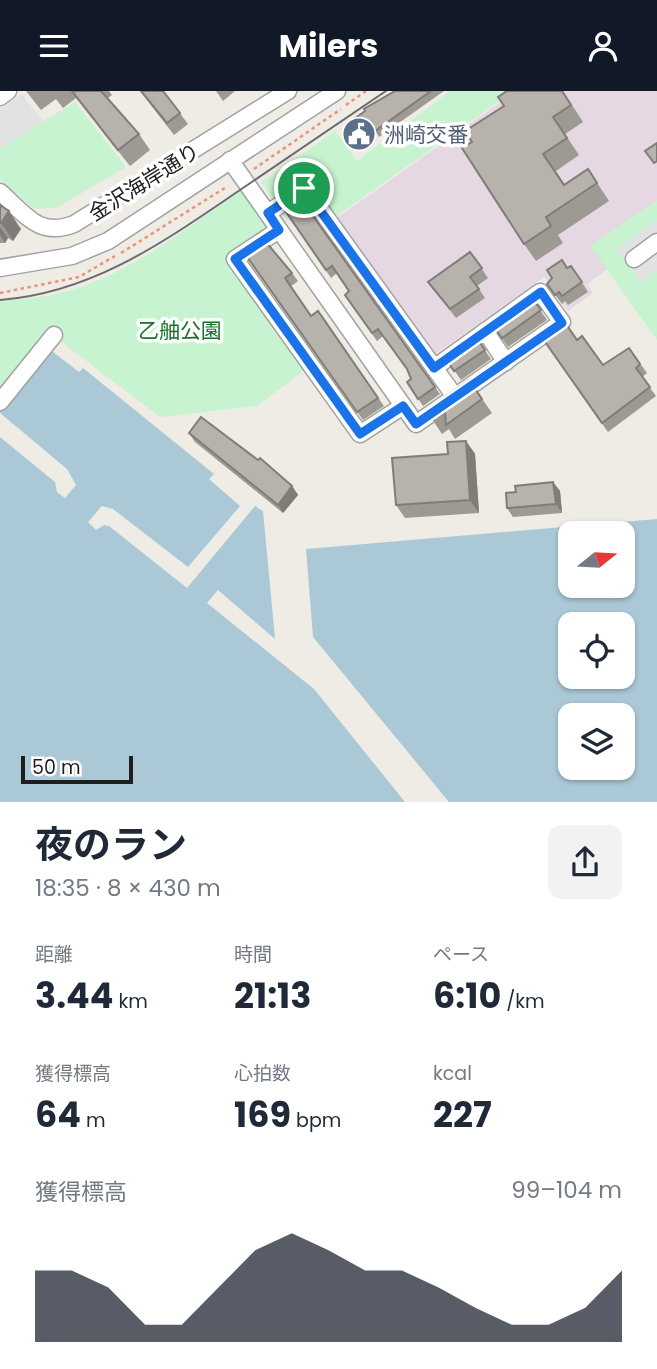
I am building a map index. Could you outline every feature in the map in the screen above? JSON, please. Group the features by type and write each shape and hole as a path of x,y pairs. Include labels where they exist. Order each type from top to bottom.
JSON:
{"street":[{"path":"0,97 8,91"},
{"name":"金沢海岸通り","path":"0,192 38,225 59,230 74,225 288,91"},
{"path":"0,268 72,255 108,241 337,91"},
{"path":"230,160 416,424 562,323 541,292 434,368"},
{"path":"268,213 304,188 456,398"},
{"path":"279,230 235,259 360,434 403,406"},
{"path":"634,259 657,242"},
{"path":"485,331 506,362"},
{"path":"0,402 54,335"}],"shaded area":[{"path":"516,91 657,91 657,205 610,267 587,284 593,293 568,311 544,277 431,357 334,220"},
{"path":"22,94 43,121 0,148 0,109"},
{"path":"657,220 657,270 641,282 617,249"}],"green space":[{"path":"450,91 514,91 331,220 305,184 276,203 261,182 335,131 357,161"},
{"path":"75,102 126,167 56,208 34,209 0,179 0,148"},
{"name":"乙舳公園","path":"242,190 268,228 227,260 306,369 257,406 160,417 51,334 0,397 0,300 36,298 69,291 100,280 157,248"},
{"path":"657,200 657,340 590,246"}],"water":[{"path":"48,348 79,372 83,368 214,474 209,479 240,506 188,567 113,509 102,506 88,522 96,530 104,525 109,526 187,588 255,506 263,511 275,639 218,590 207,603 314,689 405,802 0,802 0,437 55,482 57,492 65,498 76,485 67,469 0,413 0,407"},
{"path":"657,519 657,802 449,802 313,637 306,549 558,527 558,599 635,599 634,521"}],"building":[{"path":"72,91 101,91 139,134 118,150"},
{"path":"141,91 163,91 180,113 167,123"},
{"path":"395,91 431,91 375,131 372,126 355,138 346,125 365,111 364,109"},
{"path":"507,91 562,91 571,105 553,117 567,138 543,154 564,185 588,169 597,183 546,217 551,226 524,244 462,148 472,142 465,131 504,106 498,97"},
{"path":"657,143 657,161 654,163 645,151"},
{"path":"298,195 435,387 418,399 407,382 411,379 407,369 378,329 372,333 345,295 349,291 332,266 326,270 282,206"},
{"path":"0,205 9,211 1,223 0,223"},
{"path":"265,241 292,273 285,278 311,316 318,311 378,398 357,412 245,254"},
{"path":"470,252 482,268 470,277 479,289 450,309 428,282"},
{"path":"562,260 567,268 571,266 582,282 562,296 559,292 555,295 547,284 552,278 547,270"},
{"path":"531,297 541,310 502,338 494,327"},
{"path":"564,321 577,340 582,336 603,365 629,348 640,364 636,368 650,387 602,423 541,336"},
{"path":"476,337 485,350 454,371 446,359"},
{"path":"469,380 482,399 446,425 445,412 433,420 426,410"},
{"path":"201,417 258,460 260,458 292,486 278,505 189,433"},
{"path":"466,441 470,500 396,505 392,458 448,454 447,442"},
{"path":"553,482 556,504 507,508 506,493 516,492 515,486"}],"tram line":[{"path":"0,300 66,287 127,261 184,228 386,91"}],"place":[{"name":"洲崎交番","path":"359,134"}],"route":[{"path":"304,188 434,368 541,292 562,323 416,424 403,406 360,434 235,259 279,230 268,213 304,188"}]}
